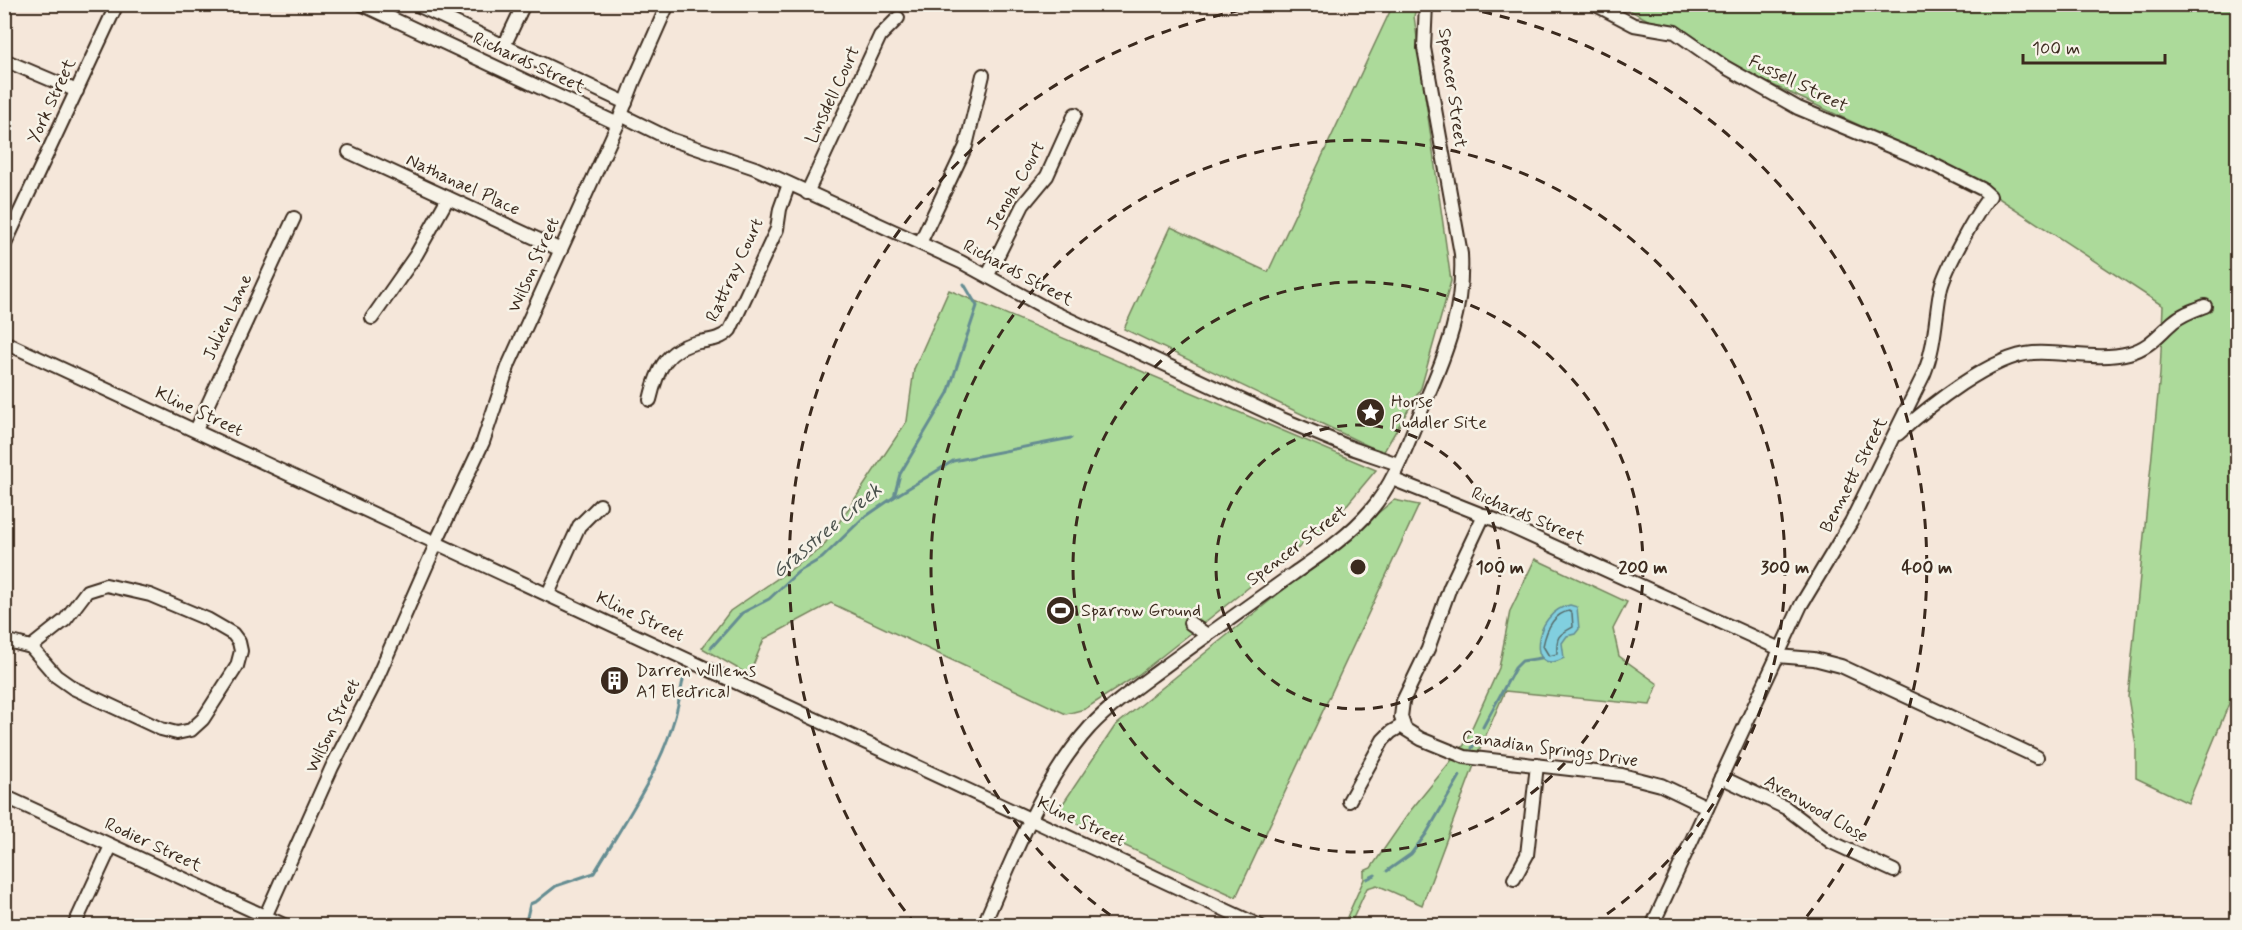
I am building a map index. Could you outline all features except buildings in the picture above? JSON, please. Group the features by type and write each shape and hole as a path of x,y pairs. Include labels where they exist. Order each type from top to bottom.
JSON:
{"street":[{"name":"York Street","path":"4,246 117,4"},
{"name":"Richards Street","path":"361,4 622,114"},
{"name":"Richards Street","path":"415,4 504,46 670,139 737,161 789,184 988,275 1051,311 1239,399 1354,449 1398,464"},
{"path":"504,46 524,4"},
{"name":"Wilson Street","path":"263,921 332,767 374,685 483,442 509,364 669,4"},
{"name":"Spencer Street","path":"983,926 1032,819 1060,766 1091,726 1114,705 1352,529 1372,509 1392,479 1431,390 1451,335 1462,288 1461,254 1425,48 1426,4"},
{"name":"Fussell Street","path":"1594,4 1634,25 1675,32 1725,68 1798,108 1930,163 1982,189 1990,196"},
{"name":"Linsdell Court","path":"807,193 880,36 898,18"},
{"path":"4,60 76,93"},
{"path":"920,243 966,146 983,75"},
{"name":"Jenola Court","path":"988,275 1023,205 1047,176 1075,114"},
{"name":"Nathanael Place","path":"349,152 561,250"},
{"name":"Rattray Court","path":"650,400 656,375 675,350 685,345 718,338 730,330 777,230 779,211 789,184"},
{"name":"Bennett Street","path":"1652,926 1806,596 1834,554 1851,522 1928,366 1944,279 1980,210 1990,196"},
{"path":"372,318 416,255 448,198"},
{"name":"Julien Lane","path":"196,430 294,218"},
{"path":"1892,438 1953,389 2005,360 2034,352 2105,356 2128,353 2151,344 2173,322 2205,306"},
{"name":"Kline Street","path":"5,342 1260,926"},
{"name":"Richards Street","path":"1392,479 1484,515 1779,653 1841,666 2037,757"},
{"path":"548,594 579,526 600,505"},
{"path":"1349,801 1383,740 1403,725 1401,714 1403,701 1430,644 1450,587 1484,515"},
{"path":"4,640 31,647 51,671 69,686 161,729 177,733 191,730 203,719 237,666 241,651 239,642 233,634 213,622 150,595 106,585 94,587 84,593 64,620 31,647"},
{"path":"1190,623 1207,635"},
{"name":"Canadian Springs Drive","path":"1403,725 1414,736 1460,756 1622,776 1661,785 1707,807"},
{"path":"1514,879 1527,855 1537,765"},
{"name":"Avenwood Close","path":"1721,777 1786,808 1831,842 1894,871"},
{"name":"Rodier Street","path":"4,796 263,921 286,926"},
{"path":"74,926 111,846"}],"green space":[{"path":"1393,5 1417,5 1414,16 1451,281 1421,388 1383,453 1124,329 1171,227 1268,272"},
{"path":"1620,5 2237,5 2237,684 2188,803 2136,778 2136,746 2128,697 2160,374 2163,306 1985,189 1863,127 1743,71"},
{"path":"949,290 1376,470 1335,519 1138,675 1085,709 1066,714 831,603 764,639 749,675 702,648 730,611 822,548 907,421 914,369"},
{"path":"1394,500 1419,505 1236,897 1056,814 1115,726"},
{"path":"1535,559 1627,602 1613,629 1619,656 1658,684 1650,705 1505,691 1482,744 1422,905 1377,885 1367,888 1350,925 1343,926 1364,879 1364,871 1371,868 1411,810 1464,745 1499,668 1510,611"}],"water":[{"path":"1570,605 1577,607 1579,629 1575,634 1567,636 1562,643 1564,658 1552,662 1544,660 1539,652 1538,642 1541,630 1557,610"}],"waterway":[{"name":"Grasstree Creek","path":"711,648 742,613 769,599 798,572 822,558 862,519 894,497 900,474 948,393 977,306 964,284"},
{"path":"894,497 953,461 1071,438"},
{"path":"1483,727 1515,668 1522,661 1541,658"},
{"name":"Grasstree Creek","path":"681,690 683,680"},
{"name":"Grasstree Creek","path":"525,926 530,904 556,886 594,873 655,768 665,746 679,700"},
{"path":"1472,748 1478,737"},
{"path":"1387,871 1411,854 1426,834 1460,776"},
{"path":"1367,879 1375,875"}],"place":[{"name":"Horse Puddler Site","path":"1370,412"},
{"name":"Sparrow Ground","path":"1060,611"},
{"name":"Darren Willems A1 Electrical","path":"615,681"}]}
